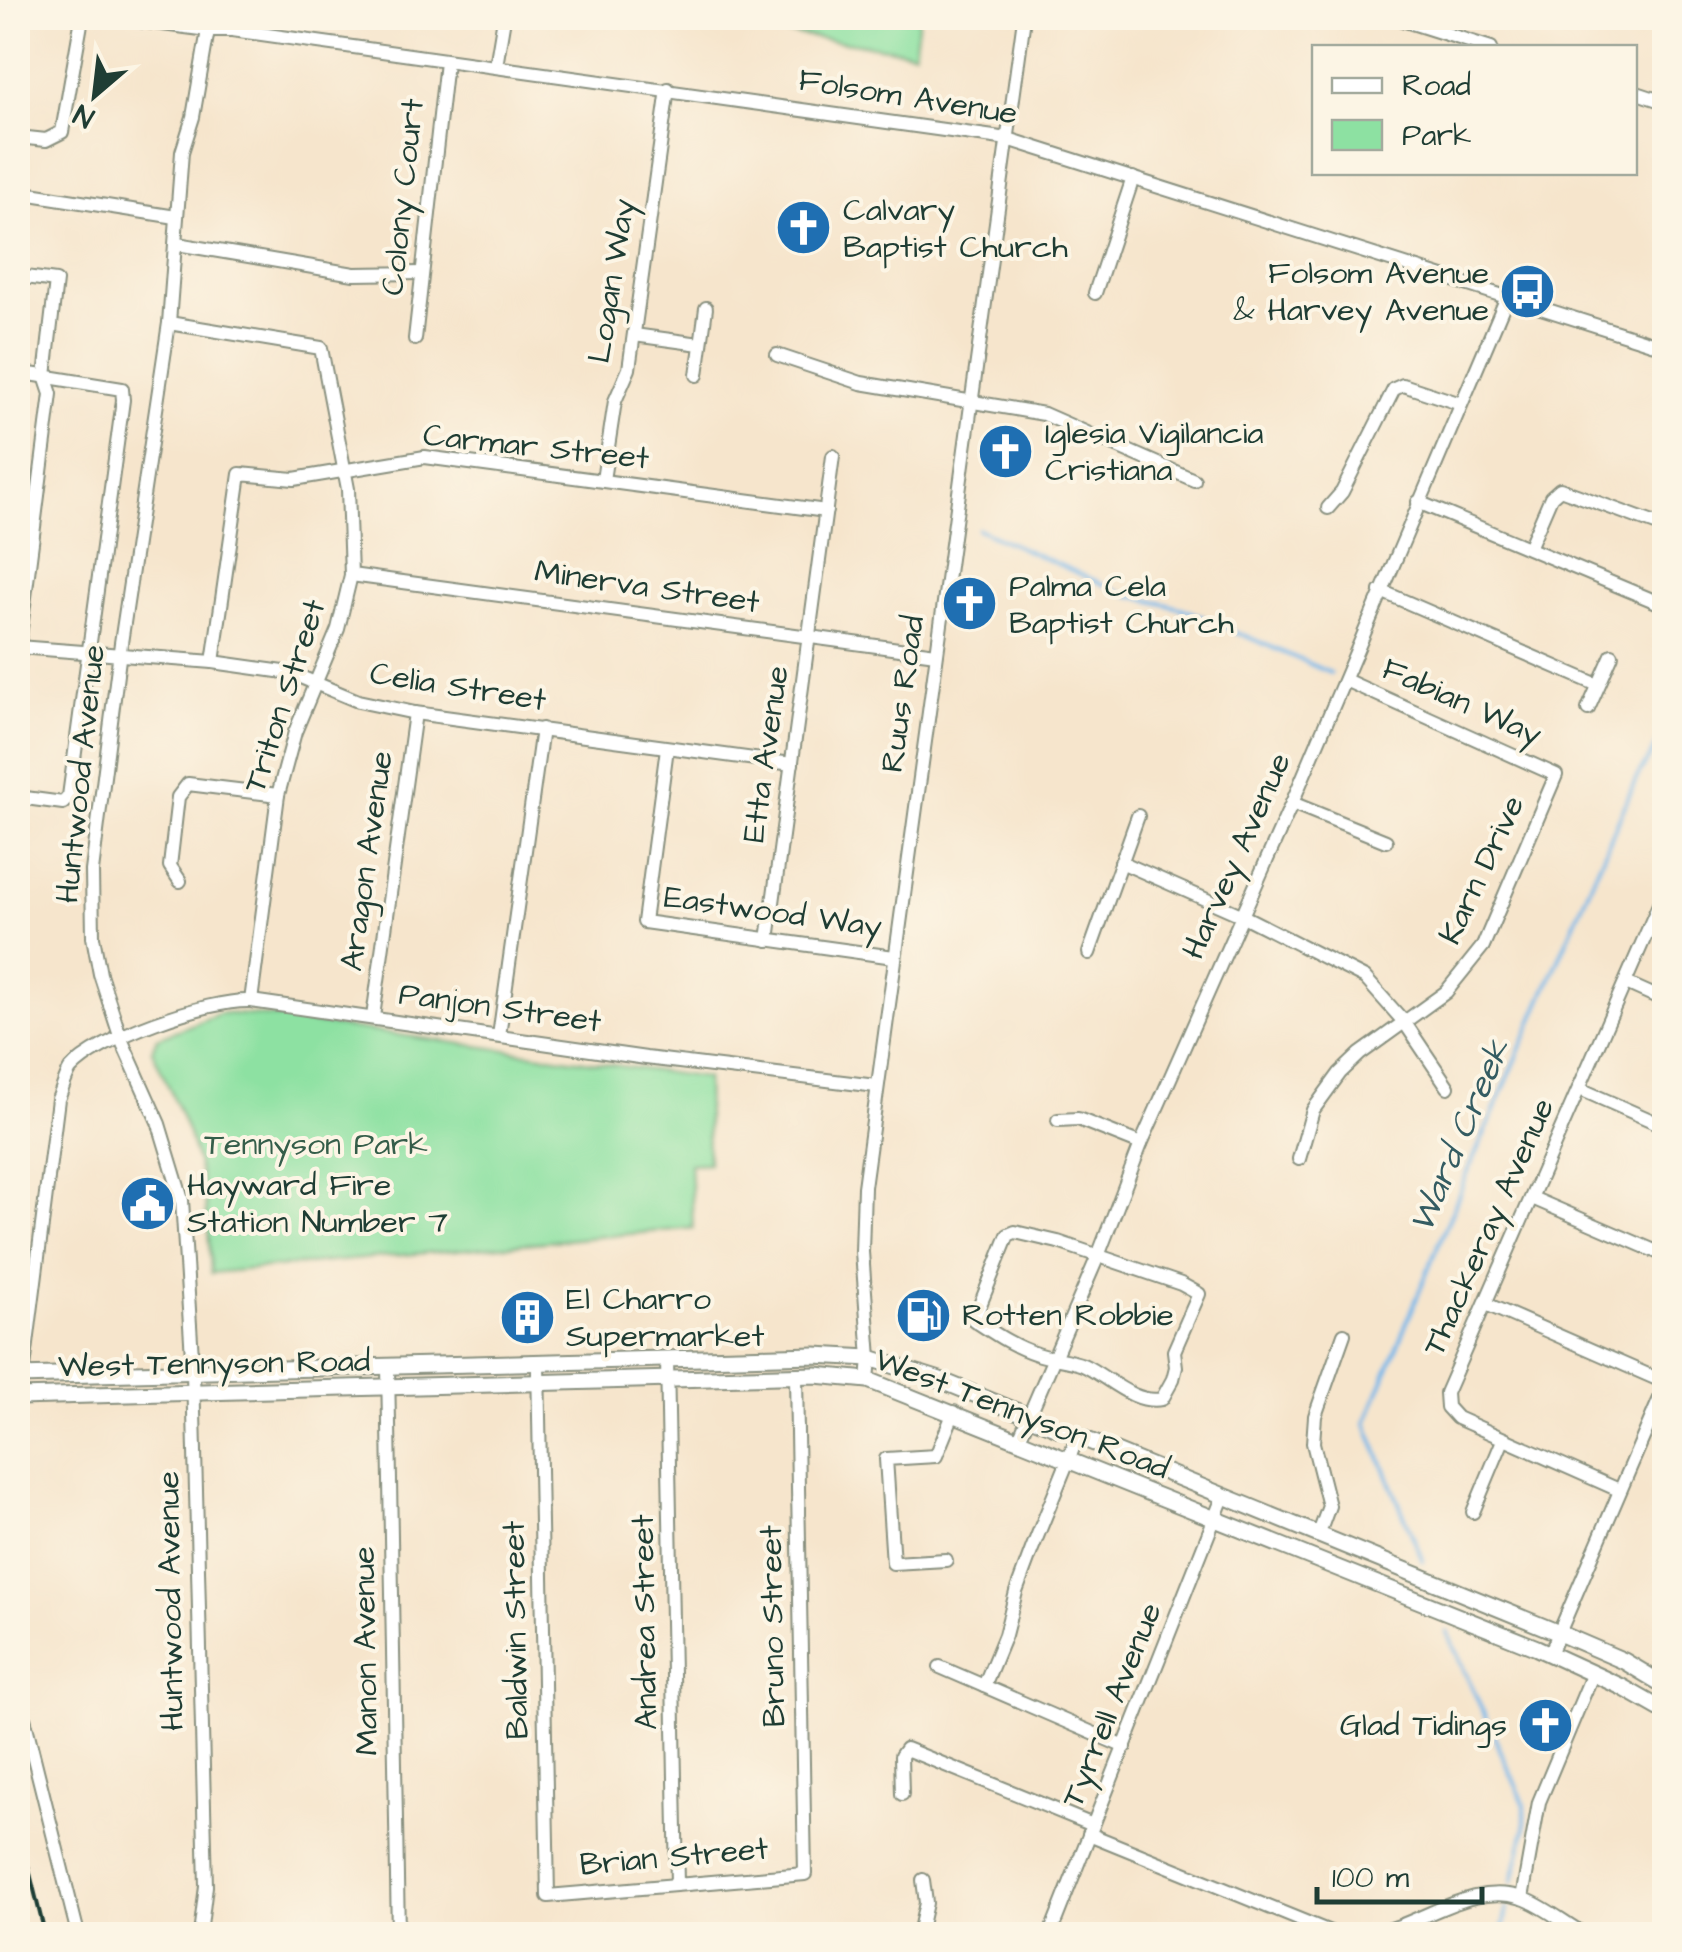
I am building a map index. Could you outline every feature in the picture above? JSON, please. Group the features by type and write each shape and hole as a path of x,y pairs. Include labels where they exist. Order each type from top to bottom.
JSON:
{"main road":[{"name":"West Tennyson Road","path":"20,1376 815,1355 870,1358 926,1375 1559,1633 1624,1661 1664,1685"},
{"name":"West Tennyson Road","path":"18,1396 796,1376 868,1380 1550,1654 1664,1711"}],"street":[{"path":"18,136 46,140 62,132 82,18"},
{"name":"Folsom Avenue","path":"118,18 208,22 234,30 446,62 1008,138 1664,346"},
{"path":"496,66 504,18"},
{"name":"Ruus Road","path":"868,1380 870,1358 862,1252 864,1188 1024,18"},
{"path":"1396,18 1482,45"},
{"name":"Huntwood Avenue","path":"200,1934 206,1886 194,1392 182,1200 159,1124 121,1039 100,974 92,886 120,655 169,323 182,152 193,117 208,22"},
{"name":"Colony Court","path":"415,338 446,62"},
{"name":"Logan Way","path":"603,480 615,401 629,369 668,89"},
{"path":"1637,93 1664,102"},
{"path":"1095,293 1133,178"},
{"path":"18,192 176,216"},
{"path":"177,244 354,274 422,273"},
{"path":"18,276 56,281 45,376 51,394 18,649"},
{"name":"Harvey Avenue","path":"1019,1439 1098,1256 1140,1144 1292,804 1507,296"},
{"path":"697,375 706,308"},
{"name":"Triton Street","path":"169,323 321,348 345,470 351,575 338,629 295,732 278,795 250,1001"},
{"path":"634,336 700,344"},
{"path":"777,355 861,383 1044,414 1194,480"},
{"path":"18,797 64,803 70,796 123,400 122,388 45,376 30,374 20,384"},
{"path":"1328,508 1342,492 1394,389 1403,385 1461,404"},
{"name":"Etta Avenue","path":"768,940 833,456"},
{"name":"Carmar Street","path":"212,662 240,474 294,478 425,457 826,511"},
{"path":"1530,548 1551,496 1560,489 1664,527"},
{"path":"1418,502 1664,604"},
{"name":"Minerva Street","path":"351,575 936,654"},
{"path":"1382,591 1598,685"},
{"name":"Celia Street","path":"18,649 212,662 291,672 358,701 415,712 792,764"},
{"path":"1588,709 1612,654"},
{"name":"Fabian Way","path":"1344,680 1556,775"},
{"name":"Aragon Avenue","path":"373,1017 415,712"},
{"path":"499,1036 542,729"},
{"name":"Eastwood Way","path":"667,748 644,922 894,958"},
{"name":"Karn Drive","path":"1299,1160 1313,1110 1340,1073 1446,992 1483,946 1556,775"},
{"path":"180,881 170,866 178,796 188,784 278,795"},
{"path":"1292,804 1386,842"},
{"path":"1088,953 1138,816"},
{"path":"1122,862 1241,915 1366,978 1406,1023 1448,1087"},
{"name":"Thackeray Avenue","path":"1620,1490 1457,1418 1447,1407 1446,1393 1664,894"},
{"path":"1626,983 1664,1000"},
{"name":"Panjon Street","path":"20,1376 58,1099 70,1071 97,1050 210,1004 250,1001 876,1086"},
{"path":"1580,1089 1664,1126"},
{"path":"1058,1120 1078,1119 1140,1144"},
{"path":"1532,1198 1664,1255"},
{"path":"1014,1232 1058,1242 1098,1256 1200,1294 1174,1350 1173,1380 1162,1399 1144,1400 1084,1366 1014,1346 974,1320 1008,1235 1014,1232"},
{"path":"1486,1304 1664,1386 1550,1654"},
{"path":"1318,1536 1329,1506 1313,1443 1315,1416 1344,1334"},
{"name":"Andrea Street","path":"667,1360 677,1884"},
{"name":"Baldwin Street","path":"538,1363 548,1896"},
{"name":"Manon Avenue","path":"388,1366 398,1934"},
{"name":"Bruno Street","path":"796,1376 805,1874"},
{"path":"946,1560 893,1563 886,1459 936,1456 954,1412"},
{"path":"984,1686 1032,1549 1078,1436"},
{"path":"1472,1512 1503,1440"},
{"name":"Tyrrell Avenue","path":"1050,1934 1223,1496"},
{"path":"940,1666 1125,1747"},
{"path":"1522,1898 1539,1802 1593,1674"},
{"path":"18,1694 78,1934"},
{"path":"902,1794 901,1756 906,1749 1335,1934"},
{"name":"Brian Street","path":"548,1896 805,1874"},
{"path":"919,1934 926,1903 923,1880"},
{"path":"1371,1934 1388,1933 1479,1894 1522,1898 1584,1934"}],"green space":[{"path":"680,18 919,18 914,52"},
{"name":"Tennyson Park","path":"221,1013 302,1019 706,1078 708,1163 690,1164 693,1228 211,1273 206,1205 198,1166 152,1050 157,1038"}],"waterway":[{"path":"978,529 1128,595 1184,609 1330,673"},
{"name":"Ward Creek","path":"1423,1561 1366,1423 1636,779 1664,734"},
{"name":"Ward Creek","path":"1447,1632 1525,1805 1525,1829 1513,1881"},
{"name":"Ward Creek","path":"1502,1934 1507,1909"}],"railway":[{"path":"18,1825 45,1934"}],"place":[{"name":"Calvary Baptist Church","path":"804,228"},
{"name":"Folsom Avenue & Harvey Avenue","path":"1528,291"},
{"name":"Iglesia Vigilancia Cristiana","path":"1006,451"},
{"name":"Palma Cela Baptist Church","path":"970,604"},
{"name":"Hayward Fire Station Number 7","path":"148,1203"},
{"name":"Rotten Robbie","path":"923,1315"},
{"name":"El Charro Supermarket","path":"527,1317"},
{"name":"Glad Tidings","path":"1546,1725"}]}
